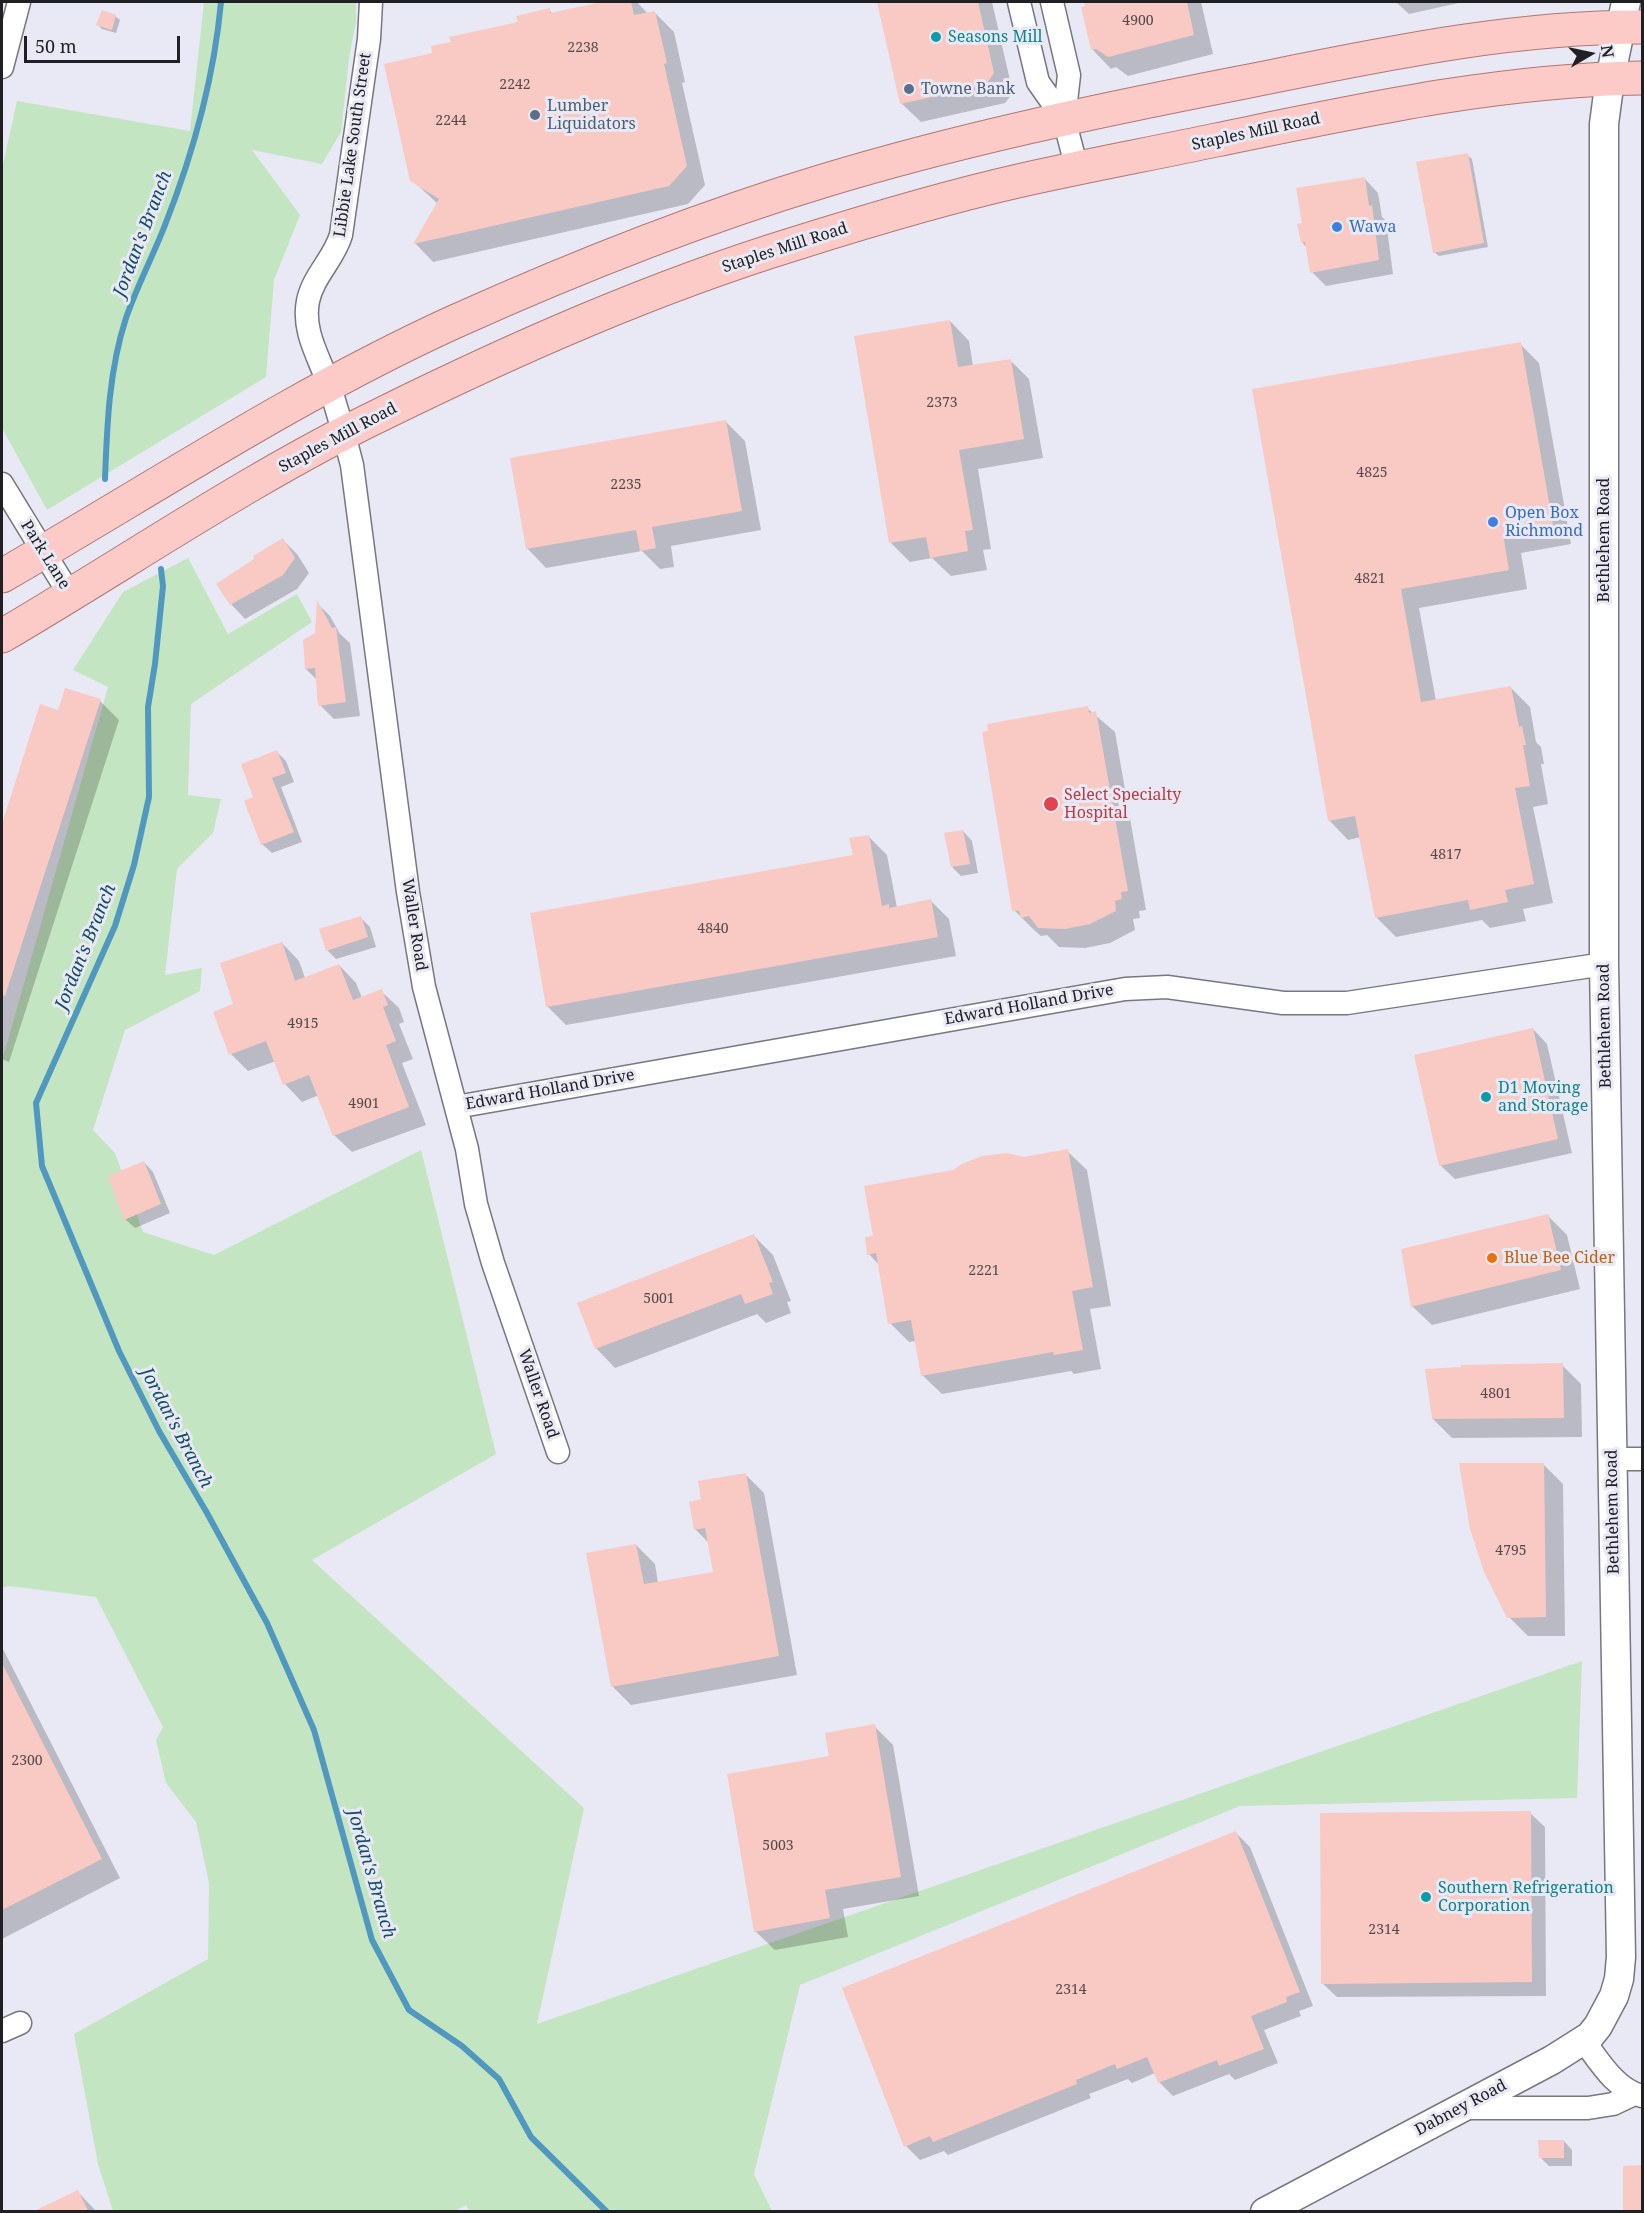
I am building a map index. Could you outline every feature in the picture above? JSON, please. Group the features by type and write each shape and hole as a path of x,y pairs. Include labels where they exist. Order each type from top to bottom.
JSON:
{"main road":[{"path":"2,576 271,416 452,323 671,232 766,199 965,142 1126,105 1450,42 1629,18"},
{"name":"Staples Mill Road","path":"2,636 219,505 344,433 545,337 687,280 793,244 900,212 1077,169 1440,96 1559,81 1642,78"}],"street":[{"path":"2,67 19,2"},
{"name":"Libbie Lake South Street","path":"328,385 308,333 307,309 312,289 332,258 341,235 369,39 371,2"},
{"path":"1018,2 1038,82 1064,119 1077,169"},
{"path":"1052,2 1069,75 1064,119"},
{"name":"Bethlehem Road","path":"1584,2041 1598,2026 1614,1996 1619,1979 1621,1957 1604,964 1604,124 1610,79 1629,18"},
{"name":"Waller Road","path":"328,385 352,465 414,934 424,987 467,1149 476,1204 493,1263 558,1452"},
{"name":"Park Lane","path":"2,484 70,595"},
{"name":"Edward Holland Drive","path":"456,1107 1125,989 1167,987 1283,1003 1340,1004 1604,964"},
{"path":"1612,1459 1642,1459"},
{"path":"1584,2041 1606,2071 1638,2095"},
{"name":"Dabney Road","path":"1265,2211 1584,2041"},
{"path":"1462,2108 1588,2108 1612,2104 1638,2095"}],"green space":[{"path":"204,2 356,2 356,22 349,58 341,132 322,164 252,150 300,215 274,280 266,377 47,510 2,428 2,169 17,101 190,131"},
{"path":"188,558 228,634 297,594 312,622 191,704 188,795 221,799 213,833 177,869 165,975 202,968 200,991 125,1030 93,1130 115,1153 143,1232 214,1255 421,1150 496,1454 312,1560 584,1808 537,2024 1582,1661 1577,1798 1240,1806 800,1985 754,2174 772,2211 470,2212 466,2205 453,2212 113,2211 98,2164 74,2034 208,1959 209,1883 196,1822 166,1783 156,1740 163,1727 96,1597 9,1586 2,1588 2,1061 108,687 73,670 123,592"}],"building":[{"name":"Lumber Liquidators","path":"602,2 631,2 634,15 655,11 667,63 664,64 687,166 669,186 413,244 439,199 410,181 384,64 432,53 431,46 451,42 449,37 518,22 516,16 550,8 550,13"},
{"name":"Seasons Mill","path":"877,2 978,2 994,73 986,85 900,104"},
{"path":"1084,2 1187,2 1194,35 1108,57 1096,49 1091,50 1081,7 1085,6"},
{"path":"102,10 116,15 112,30 96,25"},
{"name":"Wawa","path":"1468,153 1484,243 1433,253 1416,162"},
{"name":"Wawa","path":"1365,177 1369,206 1372,205 1379,260 1310,273 1305,242 1301,243 1297,224 1302,223 1296,188"},
{"path":"950,320 958,367 1011,359 1024,439 959,450 973,530 965,531 968,551 930,558 926,537 889,543 854,336"},
{"path":"1521,342 1553,525 1503,534 1509,570 1401,589 1421,702 1511,686 1519,727 1522,726 1526,745 1523,745 1530,786 1515,788 1534,884 1505,890 1508,902 1470,910 1468,900 1375,918 1355,816 1328,821 1252,389"},
{"path":"726,420 742,511 652,527 656,548 640,551 636,530 526,549 510,458"},
{"path":"283,538 295,558 283,575 230,605 216,584 254,559 253,556"},
{"path":"317,600 332,628 336,627 346,702 318,706 315,668 305,669 303,640 315,633"},
{"path":"65,688 101,699 5,996 2,995 2,824 40,704 58,710"},
{"path":"1088,706 1089,713 1096,711 1128,891 1121,892 1122,899 1115,901 1116,911 1090,924 1065,929 1038,928 1029,916 1021,918 1019,911 1012,911 982,732 988,731 987,724"},
{"path":"277,750 286,773 272,778 294,832 261,845 244,801 253,797 241,764"},
{"path":"963,830 970,864 951,867 944,833"},
{"path":"869,835 882,906 889,904 889,908 931,899 938,937 546,1007 530,913 853,855 849,838"},
{"path":"361,916 368,937 326,951 319,929"},
{"path":"282,942 295,981 339,964 353,1000 382,989 388,1005 383,1007 396,1041 386,1045 409,1107 333,1136 309,1075 283,1085 266,1041 229,1055 213,1012 233,1004 220,963"},
{"name":"D1 Moving and Storage","path":"1533,1028 1558,1139 1439,1166 1414,1055"},
{"path":"1068,1149 1093,1287 1072,1291 1083,1350 1054,1355 1053,1352 921,1376 911,1320 888,1324 876,1253 867,1255 865,1237 873,1236 864,1186 953,1170 982,1156 1007,1153 1024,1157"},
{"path":"144,1161 161,1204 124,1220 108,1176"},
{"path":"1548,1214 1561,1270 1411,1307 1401,1249"},
{"path":"754,1234 773,1282 769,1283 773,1294 745,1304 741,1294 595,1349 577,1303"},
{"path":"1563,1363 1564,1418 1432,1419 1425,1369 1461,1367 1461,1365"},
{"path":"1459,1463 1544,1463 1546,1617 1507,1618 1484,1572 1470,1529"},
{"path":"746,1473 779,1656 611,1687 586,1553 636,1544 644,1584 713,1572 705,1528 694,1530 689,1502 701,1499 698,1481"},
{"path":"2,1663 102,1859 2,1910"},
{"path":"875,1724 901,1877 825,1890 830,1918 754,1932 727,1774 829,1756 825,1733"},
{"name":"Southern Refrigeration Corporation","path":"1531,1811 1532,1982 1321,1984 1320,1813"},
{"path":"1236,1831 1300,1992 1286,1997 1287,2002 1251,2016 1264,2049 1219,2066 1217,2060 1158,2083 1147,2057 1117,2069 1115,2064 1076,2080 1077,2084 933,2142 930,2136 904,2147 842,1988"},
{"path":"1538,2140 1564,2140 1564,2158 1539,2158"},
{"path":"1642,2165 1642,2211 1623,2211 1623,2166"},
{"path":"78,2190 88,2211 34,2211"}],"waterway":[{"name":"Jordan's Branch","path":"105,479 110,398 120,338 130,306 175,198 193,143 208,87 221,2"},
{"name":"Jordan's Branch","path":"161,569 163,586 148,707 149,797 134,865 115,926 36,1103 42,1166 119,1351 159,1431 267,1623 314,1730 372,1940 409,2010 462,2046 499,2079 531,2137 607,2212"}],"place":[{"name":"Seasons Mill","path":"936,37"},
{"name":"Towne Bank","path":"909,89"},
{"name":"Lumber Liquidators","path":"535,115"},
{"name":"Wawa","path":"1337,227"},
{"name":"Open Box Richmond","path":"1493,522"},
{"name":"Select Specialty Hospital","path":"1051,804"},
{"name":"D1 Moving and Storage","path":"1486,1097"},
{"name":"Blue Bee Cider","path":"1492,1258"},
{"name":"Southern Refrigeration Corporation","path":"1426,1897"}]}
